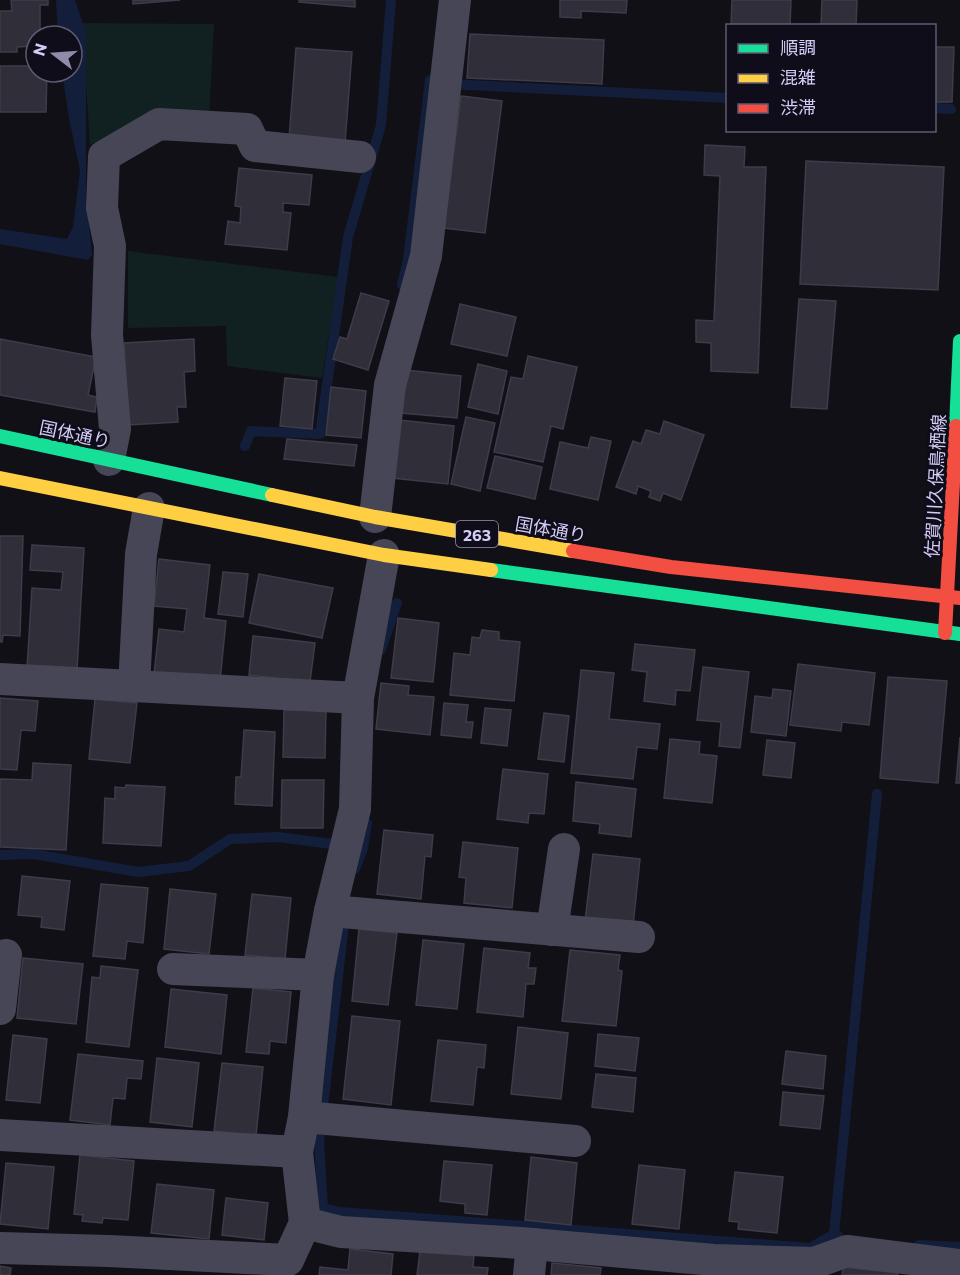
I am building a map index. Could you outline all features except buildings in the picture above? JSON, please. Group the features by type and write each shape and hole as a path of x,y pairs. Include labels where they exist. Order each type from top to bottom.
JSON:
{"main road":[{"name":"佐賀川久保鳥栖線","path":"945,633 954,598 960,341"},
{"name":"国体通り","path":"0,436 375,517 671,567 954,598"},
{"name":"263","path":"0,478 384,555 960,634"}],"street":[{"path":"375,517 390,385 426,256 455,0"},
{"path":"109,460 115,429 106,335 110,246 102,208 104,156 159,124 247,129 255,146 360,157"},
{"path":"134,686 141,554 149,508"},
{"path":"0,1248 108,1263 290,1267 305,1223 297,1152 304,1117 318,975 330,911 355,809 358,698 384,555"},
{"path":"0,679 358,698"},
{"path":"552,930 564,849"},
{"path":"330,911 639,937"},
{"path":"0,1009 6,955"},
{"path":"173,969 318,975"},
{"path":"304,1117 574,1141"},
{"path":"0,1135 297,1152"},
{"path":"305,1223 341,1232 532,1244 713,1267 814,1263 847,1251 954,1268"},
{"path":"529,1275 532,1244"}],"shaded area":[{"path":"82,23 214,24 209,118 154,112 90,145 84,24"},
{"path":"128,251 338,277 322,378 227,366 226,326 128,328"}],"water":[{"path":"56,0 75,0 83,24 57,24"},
{"path":"84,27 86,33 86,195 92,255 88,260 0,244 0,229 67,239 73,227 80,171 64,84 84,84"}],"waterway":[{"path":"245,446 251,431 320,434 348,237 381,125 391,0"},
{"path":"402,285 408,260 430,80"},
{"path":"448,84 726,98"},
{"path":"936,108 951,109"},
{"path":"381,650 397,603"},
{"path":"838,1236 834,1234 877,794"},
{"path":"355,869 363,848 367,823"},
{"path":"0,855 34,854 138,872 189,866 230,839 278,837 332,844"},
{"path":"345,916 319,1141 323,1208 340,1212 810,1248 834,1234"},
{"path":"919,1245 960,1247"}],"traffic: fast":[{"path":"956,426 960,341"},
{"path":"0,436 272,495"},
{"path":"491,570 960,634"}],"traffic: slow":[{"path":"0,478 384,555 491,570"},
{"path":"272,495 375,517 573,551"}],"traffic: jam":[{"path":"945,633 956,426"},
{"path":"573,551 671,567 960,598"}]}
